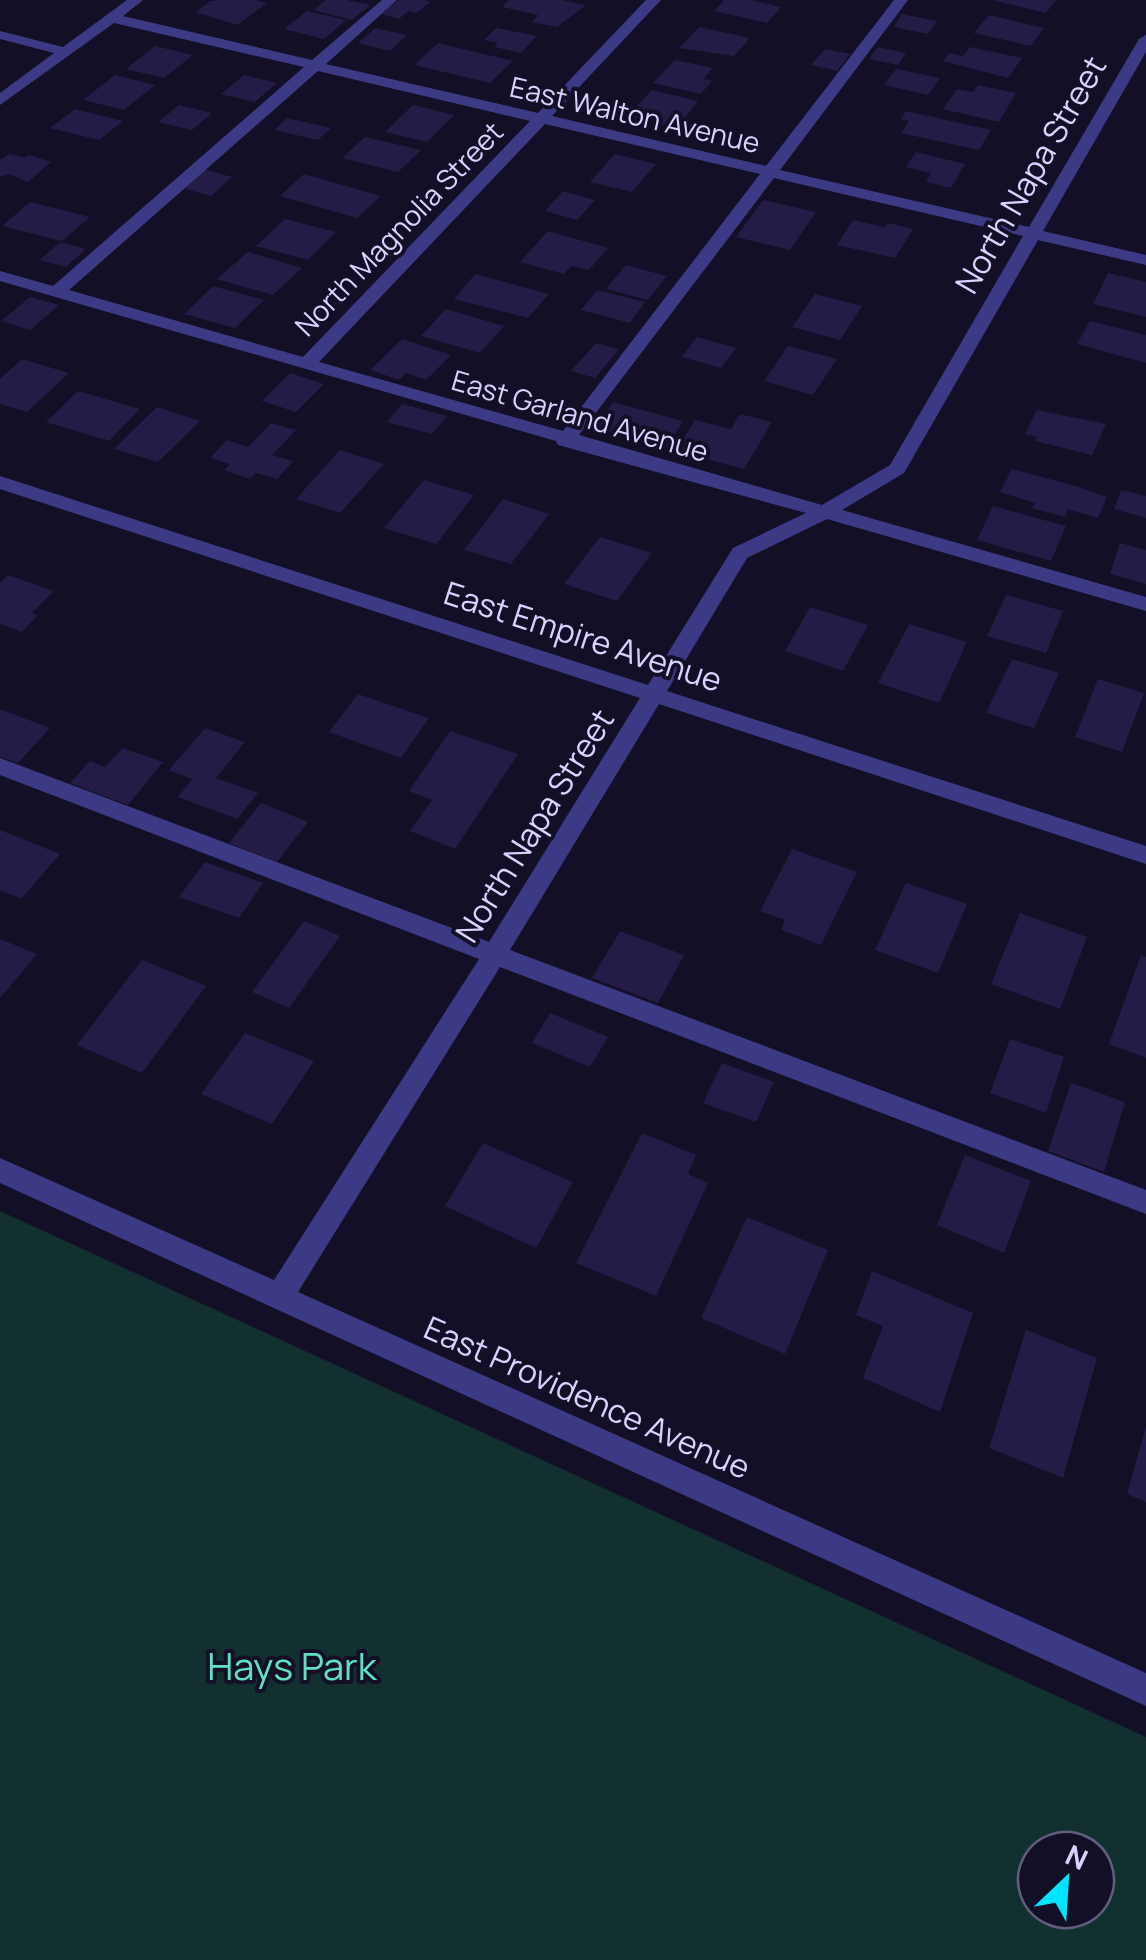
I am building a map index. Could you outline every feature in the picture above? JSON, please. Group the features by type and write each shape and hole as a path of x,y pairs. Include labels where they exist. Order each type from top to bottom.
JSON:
{"street":[{"path":"0,100 136,0"},
{"path":"56,292 390,0"},
{"name":"North Magnolia Street","path":"306,365 654,0"},
{"path":"565,441 901,0"},
{"name":"East Walton Avenue","path":"112,18 1146,260"},
{"path":"0,35 66,52"},
{"name":"North Napa Street","path":"279,1297 740,553 821,514 898,469 1146,39"},
{"name":"East Garland Avenue","path":"0,276 565,441 1146,604"},
{"name":"East Empire Avenue","path":"0,482 1146,855"},
{"path":"0,766 1146,1202"},
{"name":"East Providence Avenue","path":"0,1170 1146,1690"}],"green space":[{"name":"Hays Park","path":"0,1211 1146,1737 1146,1960 0,1960"}],"building":[{"path":"326,0 370,5 352,20 313,10"},
{"path":"399,0 431,2 399,19 381,14"},
{"path":"509,0 561,0 586,5 557,27 532,22 538,15 502,7"},
{"path":"724,0 751,0 781,7 767,23 714,11"},
{"path":"992,0 1056,0 1046,13"},
{"path":"210,1 267,3 237,25 196,12"},
{"path":"307,11 346,20 324,39 284,29"},
{"path":"902,14 937,21 928,34 894,27"},
{"path":"989,15 1044,28 1031,46 974,33"},
{"path":"699,27 750,38 734,56 679,48"},
{"path":"375,28 407,35 390,51 358,43"},
{"path":"496,28 537,36 521,53 494,47 498,43 484,40"},
{"path":"438,43 513,61 490,83 414,65"},
{"path":"155,46 193,55 164,78 126,69"},
{"path":"878,47 906,53 898,65 869,59"},
{"path":"970,47 1022,58 1008,78 943,61 950,53 963,56"},
{"path":"825,49 850,54 837,71 811,65"},
{"path":"675,60 713,68 703,79 712,81 701,94 653,83"},
{"path":"896,69 940,78 928,95 884,85"},
{"path":"115,75 155,85 124,110 83,100"},
{"path":"244,75 277,83 255,102 221,94"},
{"path":"978,85 1016,93 999,122 943,109 957,89 973,92"},
{"path":"652,90 698,101 677,128 627,116"},
{"path":"179,105 212,113 192,130 158,122"},
{"path":"413,105 454,115 427,142 385,132"},
{"path":"75,109 123,121 99,140 50,128"},
{"path":"906,111 991,130 979,150 901,133 909,121 901,119"},
{"path":"287,118 331,128 318,140 274,130"},
{"path":"365,137 421,150 398,172 342,158"},
{"path":"916,152 965,164 951,188 926,182 931,173 906,167"},
{"path":"9,154 51,162 28,182 9,174 0,177 0,160"},
{"path":"615,154 656,164 632,192 590,182"},
{"path":"203,169 232,177 211,196 182,188"},
{"path":"304,174 381,196 357,218 280,196"},
{"path":"563,191 595,200 577,220 545,211"},
{"path":"763,200 816,212 790,250 736,237"},
{"path":"30,202 90,217 62,241 2,226"},
{"path":"285,219 336,232 308,260 256,246"},
{"path":"853,220 913,229 895,258 837,245"},
{"path":"548,231 608,248 589,270 571,266 564,274 520,262"},
{"path":"60,242 86,249 66,267 40,260"},
{"path":"248,252 302,268 273,295 217,279"},
{"path":"626,265 667,276 648,300 606,289"},
{"path":"1108,273 1146,282 1146,317 1093,304"},
{"path":"475,274 549,294 528,318 454,299"},
{"path":"213,286 264,300 235,328 184,314"},
{"path":"597,290 645,302 630,323 581,310"},
{"path":"815,294 862,306 840,340 792,327"},
{"path":"30,297 59,305 30,330 1,321"},
{"path":"446,309 504,326 480,353 421,336"},
{"path":"1090,321 1146,335 1146,363 1077,344"},
{"path":"697,337 736,348 721,368 682,357"},
{"path":"402,339 451,355 426,380 406,373 399,380 370,370"},
{"path":"596,343 619,349 595,378 571,371"},
{"path":"788,346 837,359 813,395 764,381"},
{"path":"22,359 69,373 27,412 0,404 0,379"},
{"path":"290,373 324,384 296,412 262,401"},
{"path":"78,391 140,409 109,441 46,422"},
{"path":"613,402 683,421 666,448 594,428"},
{"path":"402,404 447,416 432,434 387,422"},
{"path":"157,407 200,421 158,462 114,449"},
{"path":"1037,410 1106,424 1092,455 1035,441 1037,437 1025,434"},
{"path":"740,414 772,422 744,469 676,451 695,420 731,429"},
{"path":"271,423 296,430 272,455 293,461 277,479 256,473 250,479 224,470 230,464 210,458 227,440 248,447"},
{"path":"340,450 384,464 340,513 296,499"},
{"path":"1012,469 1107,497 1098,518 1068,509 1065,517 1032,508 1035,503 1000,492"},
{"path":"424,480 474,495 436,544 384,528"},
{"path":"1121,490 1146,496 1146,518 1114,509"},
{"path":"503,499 549,514 511,564 464,550"},
{"path":"993,506 1066,526 1051,561 977,540"},
{"path":"600,537 652,553 617,601 564,584"},
{"path":"1120,543 1146,550 1146,584 1110,574"},
{"path":"8,575 54,591 32,613 38,615 22,632 0,624 0,583"},
{"path":"1006,595 1063,611 1046,653 987,636"},
{"path":"810,607 868,625 843,671 785,651"},
{"path":"909,624 967,642 939,703 878,683"},
{"path":"1012,659 1059,673 1034,728 986,713"},
{"path":"1098,679 1144,693 1122,752 1075,737"},
{"path":"358,694 429,718 401,758 329,732"},
{"path":"0,709 50,728 18,763 0,757"},
{"path":"205,728 245,742 216,778 258,793 237,819 178,797 192,779 169,770"},
{"path":"450,731 518,754 455,849 410,831 432,800 409,791"},
{"path":"123,748 163,762 128,805 70,783 90,761 105,767"},
{"path":"261,803 308,822 277,862 229,843"},
{"path":"0,830 60,854 21,899 0,890"},
{"path":"792,849 857,872 821,945 781,930 785,920 760,911"},
{"path":"205,862 263,883 239,918 179,897"},
{"path":"906,883 967,904 938,973 875,950"},
{"path":"1020,913 1087,937 1060,1009 991,984"},
{"path":"304,921 340,936 289,1008 252,992"},
{"path":"620,931 684,955 658,1003 592,978"},
{"path":"0,939 37,954 0,998"},
{"path":"1141,955 1146,957 1146,1058 1109,1044"},
{"path":"142,960 206,986 142,1073 77,1045"},
{"path":"550,1013 608,1037 590,1067 532,1043"},
{"path":"245,1033 314,1061 272,1124 201,1094"},
{"path":"1010,1039 1064,1057 1046,1113 990,1093"},
{"path":"722,1063 774,1082 756,1122 703,1103"},
{"path":"1071,1083 1125,1102 1104,1172 1048,1151"},
{"path":"642,1133 696,1155 688,1174 708,1183 656,1296 576,1263"},
{"path":"483,1143 573,1182 536,1248 445,1206"},
{"path":"965,1155 1031,1181 1004,1253 937,1225"},
{"path":"747,1217 828,1250 785,1354 701,1318"},
{"path":"872,1271 973,1313 940,1412 863,1378 883,1326 856,1315"},
{"path":"1026,1330 1097,1358 1063,1478 989,1448"},
{"path":"1146,1426 1146,1502 1127,1494"}]}
